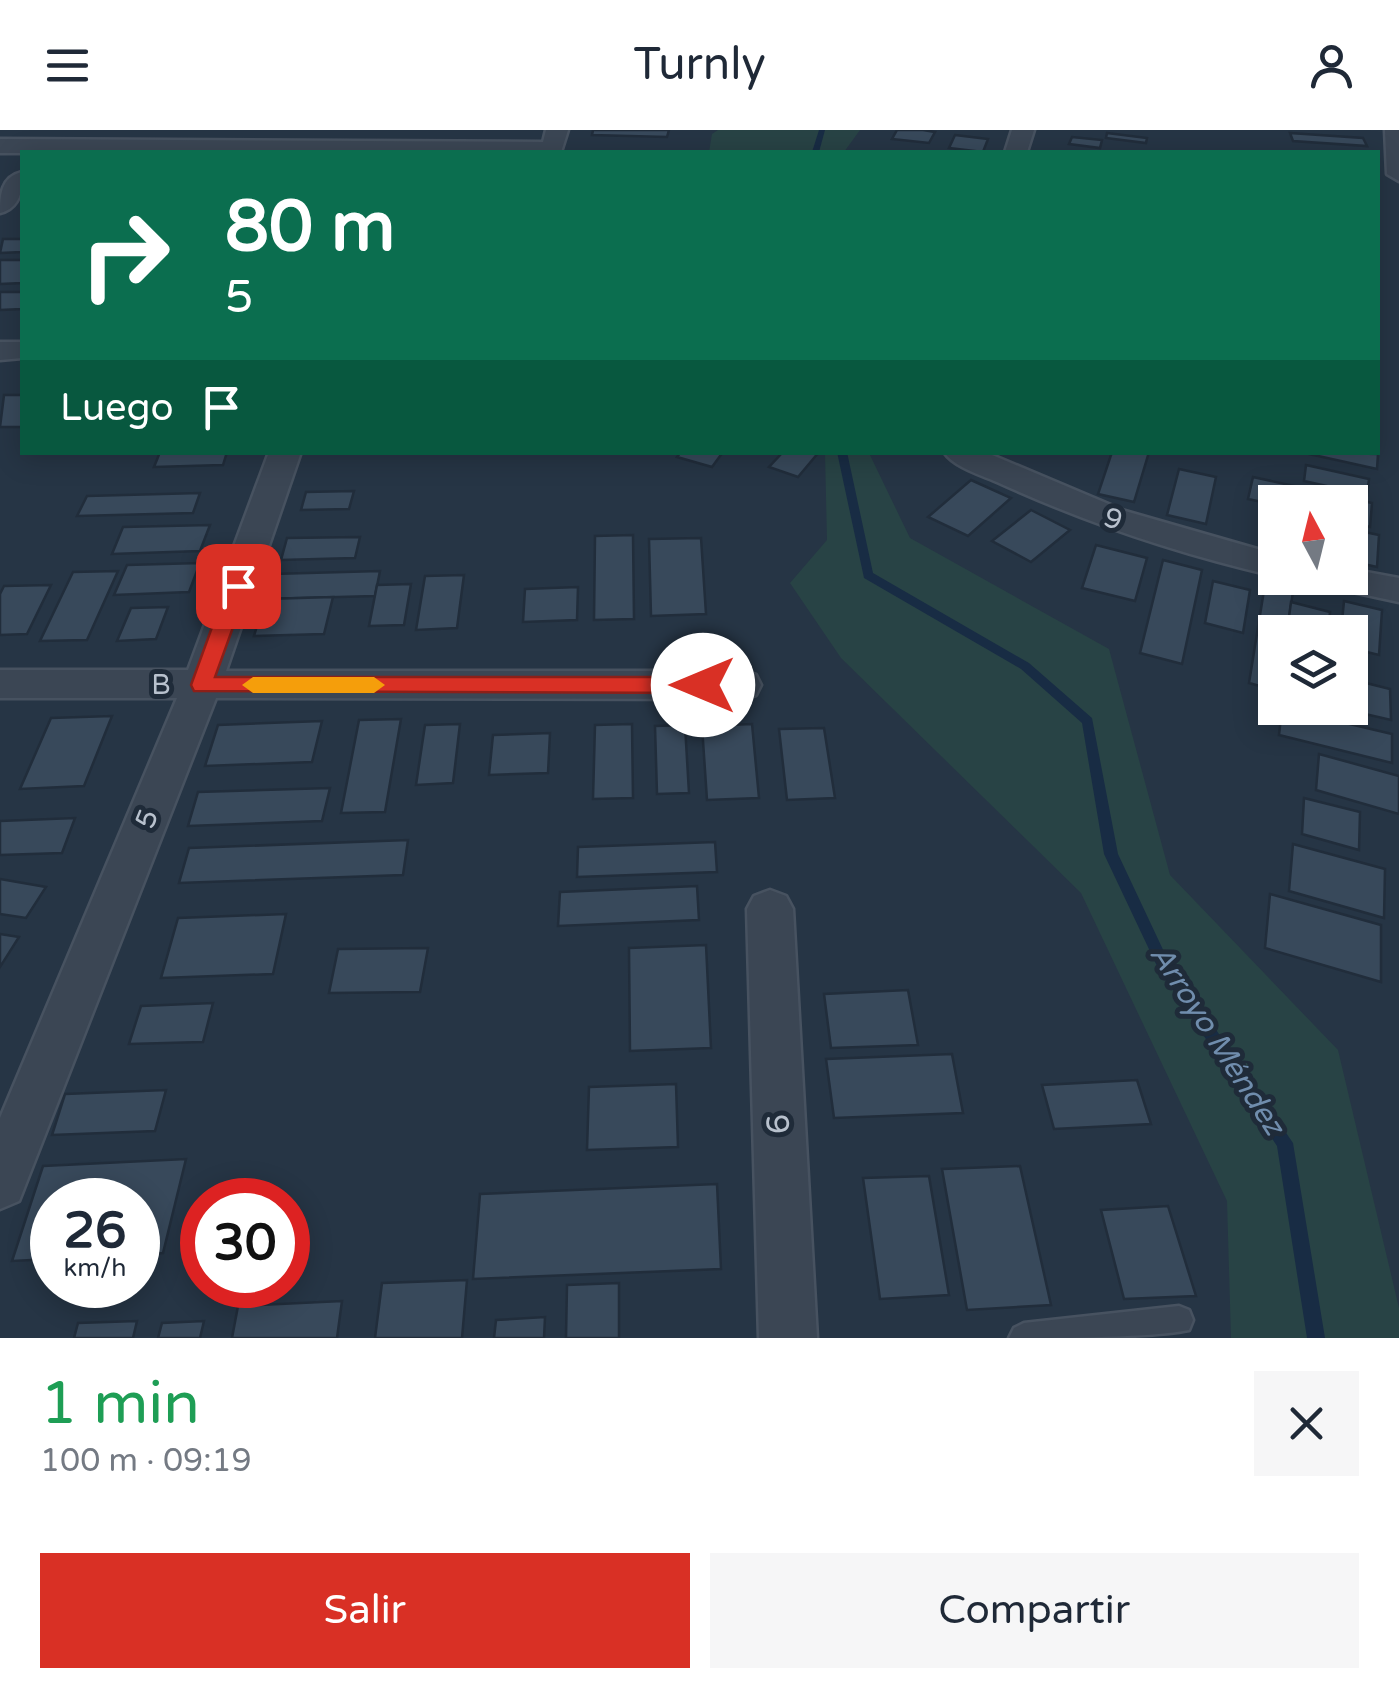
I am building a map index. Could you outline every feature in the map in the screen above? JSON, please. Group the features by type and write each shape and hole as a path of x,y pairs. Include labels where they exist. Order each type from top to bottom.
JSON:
{"street":[{"path":"1396,130 1399,174"},
{"path":"0,146 53,143 404,150 554,140"},
{"path":"0,206 20,182"},
{"name":"5","path":"0,1182 202,685 285,455"},
{"name":"9","path":"965,455 1042,493 1195,548 1258,561"},
{"path":"1368,584 1399,590"},
{"name":"B","path":"0,684 742,685"},
{"name":"6","path":"770,910 788,1338"}],"lane":[{"path":"1024,1338 1178,1320"}],"green space":[{"path":"718,130 860,130 845,150 709,150 712,134"},
{"path":"825,455 870,455 910,538 1109,649 1170,875 1338,1050 1399,1308 1399,1338 1231,1338 1227,1201 1081,893 841,658 790,583 827,540"}],"building":[{"path":"593,130 669,130 667,137 592,135"},
{"path":"897,130 935,132 929,143 892,139"},
{"path":"1107,133 1147,138 1146,143 1106,138"},
{"path":"1290,133 1363,138 1367,146 1293,141"},
{"path":"955,135 988,139 984,150 949,148"},
{"path":"1072,137 1102,140 1100,148 1069,144"},
{"path":"3,239 20,239 20,252 0,253"},
{"path":"0,260 20,260 20,283 0,284"},
{"path":"0,292 20,292 20,309 0,310"},
{"path":"4,395 20,395 20,427 0,427"},
{"path":"159,455 226,455 223,465 154,467"},
{"path":"679,455 721,455 712,467"},
{"path":"780,455 816,455 798,477 769,467"},
{"path":"1111,455 1148,455 1134,502 1098,494"},
{"path":"1314,455 1378,455 1377,469"},
{"path":"1306,465 1369,479 1368,487 1304,481"},
{"path":"1179,469 1216,477 1206,524 1167,515"},
{"path":"1253,477 1290,485 1258,485 1258,501 1248,499"},
{"path":"971,480 1011,498 968,536 928,517"},
{"path":"354,491 349,509 301,510 306,492"},
{"path":"200,493 193,513 77,516 87,496"},
{"path":"1368,502 1372,503 1368,526"},
{"path":"1031,510 1070,530 1031,562 992,541"},
{"path":"210,525 200,551 112,554 123,527"},
{"path":"1368,533 1379,535 1377,567 1368,565"},
{"path":"633,535 634,619 594,620 595,536"},
{"path":"360,537 355,558 281,560 287,538"},
{"path":"701,538 706,614 651,616 649,539"},
{"path":"1096,545 1147,558 1135,601 1082,588"},
{"path":"1163,560 1202,570 1182,664 1140,653"},
{"path":"200,563 189,592 114,595 127,565"},
{"path":"118,571 87,640 40,641 73,572"},
{"path":"380,571 375,596 265,599 272,574"},
{"path":"464,575 457,628 416,630 425,576"},
{"path":"1213,581 1250,590 1243,633 1205,623"},
{"path":"411,584 404,625 369,626 377,585"},
{"path":"51,585 27,634 0,635 0,594 4,586"},
{"path":"578,587 577,620 523,622 525,589"},
{"path":"1263,595 1293,595 1290,615 1260,615"},
{"path":"333,597 324,634 254,636 265,599"},
{"path":"1344,601 1382,610 1379,655 1368,652 1368,615 1343,615"},
{"path":"1291,602 1330,612 1330,615 1289,615"},
{"path":"168,607 156,639 117,641 131,608"},
{"path":"1258,627 1258,685 1249,683"},
{"path":"1368,684 1390,689 1391,720 1368,715"},
{"path":"112,716 84,786 20,789 51,718"},
{"path":"401,719 385,812 341,813 359,720"},
{"path":"322,721 312,762 205,766 218,725"},
{"path":"460,724 453,783 416,785 425,725"},
{"path":"632,724 633,798 593,799 595,725"},
{"path":"752,724 759,798 707,800 702,726"},
{"path":"685,725 689,793 657,794 655,726"},
{"path":"1280,725 1354,725 1392,734 1392,763 1279,735"},
{"path":"824,728 835,798 787,800 779,729"},
{"path":"550,733 548,773 489,775 493,735"},
{"path":"1319,754 1399,776 1399,814 1316,790"},
{"path":"330,788 322,821 188,826 198,792"},
{"path":"1304,798 1360,812 1359,850 1302,834"},
{"path":"75,818 62,853 0,855 0,821"},
{"path":"408,840 403,875 179,883 189,848"},
{"path":"715,842 717,872 577,877 578,847"},
{"path":"1293,844 1385,869 1384,918 1289,891"},
{"path":"0,879 46,887 26,918 0,914"},
{"path":"697,886 699,920 558,926 560,892"},
{"path":"1270,894 1381,925 1381,982 1265,948"},
{"path":"286,914 273,974 161,978 178,918"},
{"path":"0,934 19,937 0,967"},
{"path":"706,945 711,1048 630,1051 629,948"},
{"path":"428,948 420,992 329,993 338,949"},
{"path":"908,990 918,1045 831,1048 824,994"},
{"path":"213,1003 203,1042 129,1044 141,1006"},
{"path":"952,1054 963,1113 834,1118 826,1059"},
{"path":"1137,1080 1151,1124 1054,1129 1042,1085"},
{"path":"676,1084 678,1147 587,1150 589,1087"},
{"path":"166,1090 155,1131 52,1135 65,1094"},
{"path":"186,1159 163,1253 160,1253 160,1178 39,1178 43,1166"},
{"path":"1020,1166 1051,1305 967,1310 942,1169"},
{"path":"929,1176 949,1295 880,1299 863,1178"},
{"path":"717,1184 721,1269 473,1279 480,1194"},
{"path":"30,1206 30,1260 12,1261"},
{"path":"1168,1206 1196,1296 1124,1299 1101,1210"},
{"path":"467,1280 462,1338 375,1338 382,1283"},
{"path":"619,1283 619,1338 566,1338 567,1285"},
{"path":"342,1301 337,1338 232,1338 238,1308 310,1308 310,1303"},
{"path":"545,1317 544,1338 494,1338 496,1320"},
{"path":"137,1321 133,1338 74,1338 78,1323"},
{"path":"204,1321 200,1338 158,1338 162,1323"}],"waterway":[{"name":"Arroyo Méndez","path":"816,150 822,130"},
{"name":"Arroyo Méndez","path":"843,455 868,575 1025,666 1088,721 1111,854 1161,960 1285,1143 1316,1338"}],"slow traffic":[{"path":"253,685 374,685"}],"route":[{"path":"238,586 202,685 703,685"}]}
